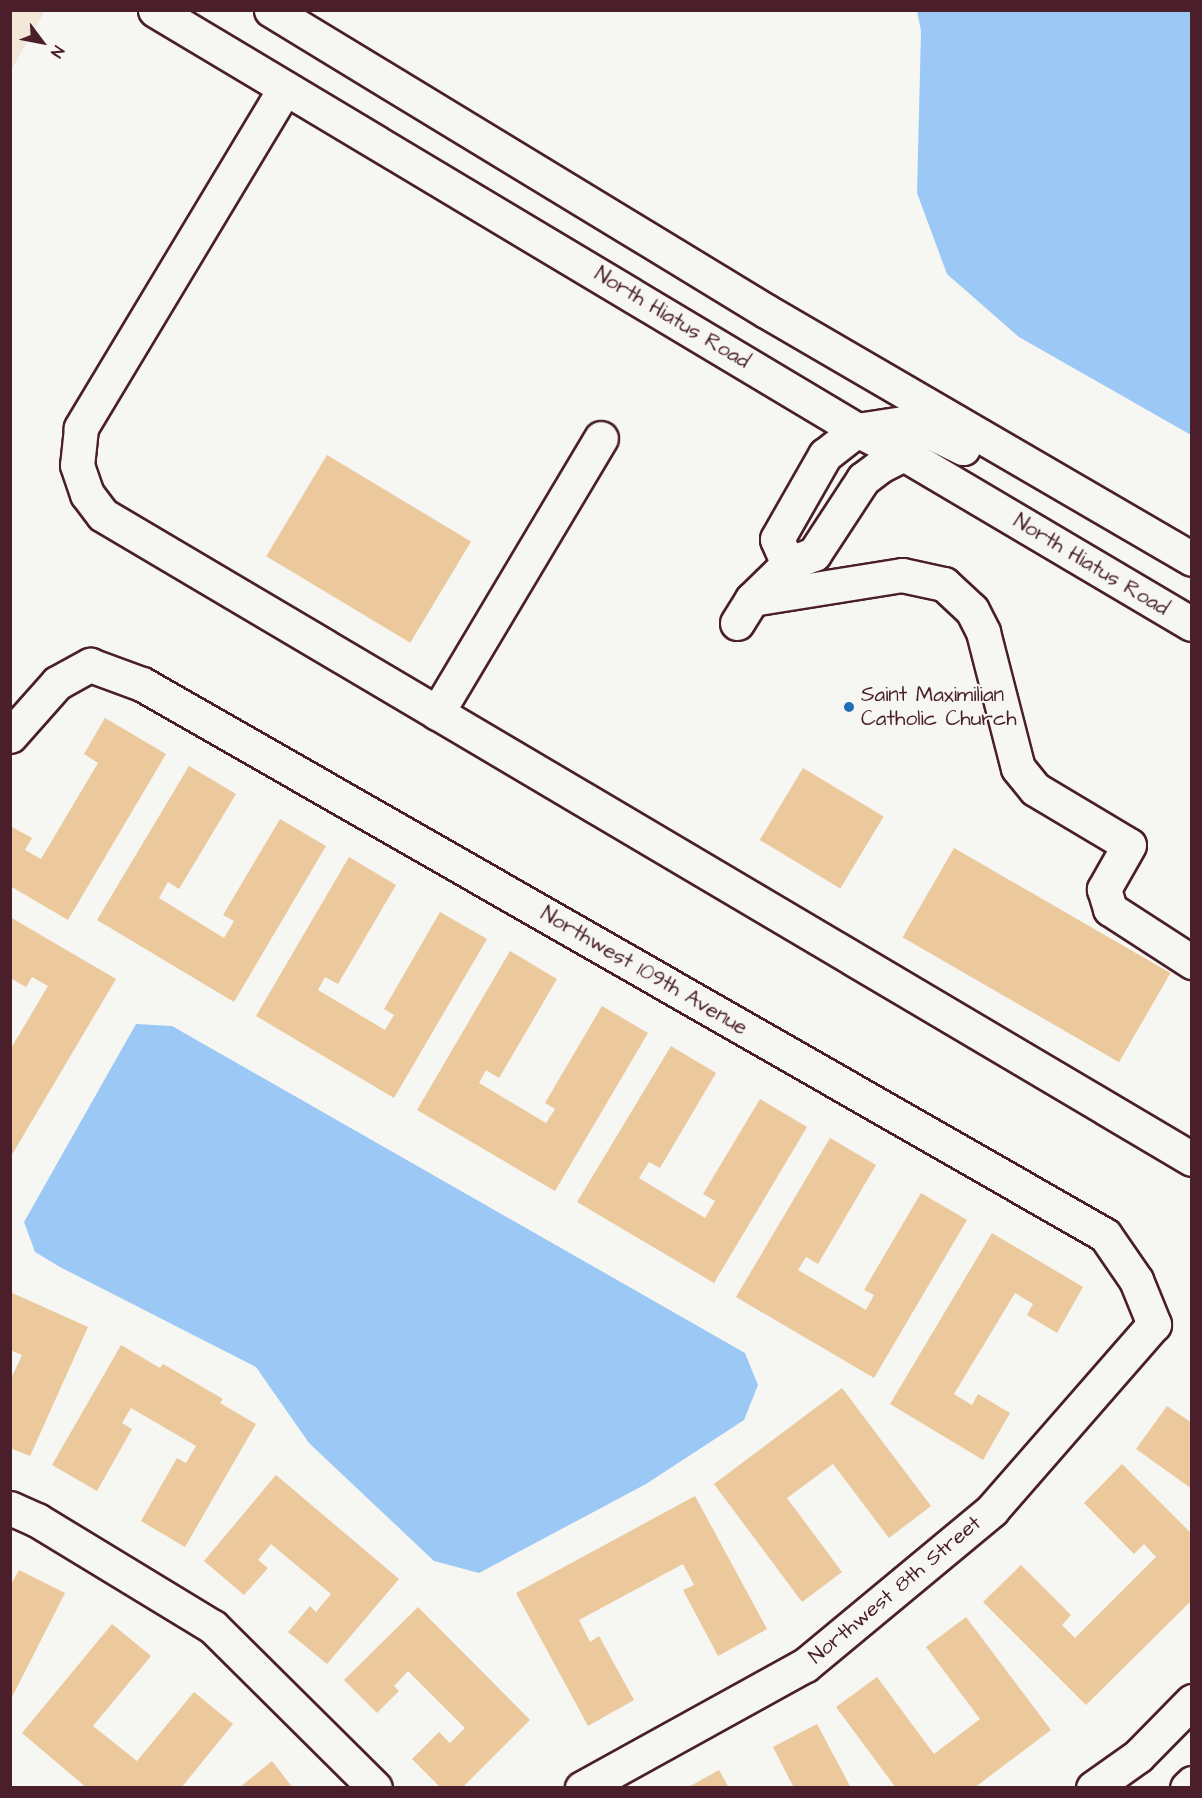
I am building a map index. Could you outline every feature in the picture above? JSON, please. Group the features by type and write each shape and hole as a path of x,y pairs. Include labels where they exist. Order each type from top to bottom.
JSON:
{"street":[{"name":"North Hiatus Road","path":"154,10 857,430 904,454 1191,624"},
{"path":"271,10 766,311 1187,556"},
{"path":"285,88 81,428 77,465 87,494 103,515 1191,1159"},
{"path":"788,564 777,539 825,455 857,430 904,423 928,431 998,467 1090,523 1153,556 1187,556"},
{"path":"437,713 601,438"},
{"path":"904,454 880,466 863,479 814,554 788,564 745,611 902,575 944,584 972,610 983,632 1018,768 1035,789 1129,845 1104,889 1110,909 1191,962"},
{"name":"Northwest 109th Avenue","path":"10,736 57,683 90,665 141,684 1105,1235 1136,1280 1154,1324"},
{"name":"Northwest 8th Street","path":"582,1788 805,1665 992,1510 1154,1324"},
{"path":"10,1508 37,1520 213,1627 375,1788"},
{"path":"1094,1788 1138,1756 1191,1701"},
{"path":"1187,1788 1191,1783"}],"shaded area":[{"path":"10,11 45,11 11,70"}],"water":[{"path":"917,11 1191,11 1191,435 1019,337 947,274 917,193 921,31"},
{"path":"136,1024 172,1026 745,1353 758,1385 744,1420 646,1484 479,1573 434,1561 309,1443 256,1367 35,1252 24,1222"}],"building":[{"path":"327,455 471,542 410,643 266,556"},
{"path":"105,718 166,754 68,920 10,886 10,826 32,838 25,850 41,859 98,763 84,754"},
{"path":"189,766 236,794 179,889 168,882 159,898 224,938 234,921 223,915 280,819 326,846 234,1002 97,920"},
{"path":"803,768 884,816 840,888 760,840"},
{"path":"954,848 1171,973 1119,1062 902,937"},
{"path":"349,857 396,885 338,984 325,977 318,990 385,1030 394,1015 384,1009 440,912 487,939 394,1098 256,1016"},
{"path":"10,917 116,979 10,1158 10,1050 48,986 32,977 26,987 10,978"},
{"path":"510,951 557,979 499,1078 486,1070 479,1083 546,1123 555,1109 545,1103 602,1006 648,1033 555,1191 417,1110"},
{"path":"671,1046 716,1073 660,1168 649,1162 639,1178 705,1218 715,1201 703,1194 760,1099 807,1127 714,1283 577,1202"},
{"path":"830,1138 876,1165 818,1264 806,1257 798,1270 866,1310 874,1295 864,1290 921,1193 967,1220 874,1378 736,1297"},
{"path":"992,1233 1083,1287 1057,1333 1027,1315 1033,1304 1015,1293 954,1394 972,1405 978,1394 1010,1413 983,1460 890,1404"},
{"path":"10,1292 88,1327 30,1456 10,1448 10,1381 22,1355 10,1350"},
{"path":"121,1345 160,1368 163,1364 223,1399 220,1403 256,1424 185,1547 141,1521 177,1458 186,1463 196,1446 131,1408 122,1423 132,1429 97,1491 52,1465"},
{"path":"842,1388 931,1506 889,1538 833,1464 787,1498 842,1572 802,1602 714,1484"},
{"path":"1167,1406 1192,1423 1192,1489 1136,1449"},
{"path":"1122,1464 1192,1534 1192,1600 1086,1705 983,1602 1021,1565 1071,1615 1062,1625 1075,1638 1156,1557 1144,1544 1134,1554 1084,1503"},
{"path":"276,1475 399,1579 327,1664 288,1632 310,1606 316,1612 331,1594 271,1544 258,1560 268,1568 244,1595 204,1561"},
{"path":"695,1496 767,1629 718,1656 683,1590 694,1585 683,1564 579,1620 590,1642 599,1636 634,1700 588,1726 516,1593"},
{"path":"19,1570 65,1593 10,1701 10,1586"},
{"path":"418,1607 530,1720 462,1788 441,1788 412,1759 439,1732 450,1743 465,1728 408,1671 394,1686 399,1691 377,1713 344,1680"},
{"path":"966,1617 1051,1730 974,1788 896,1788 836,1707 877,1677 934,1754 980,1719 926,1647"},
{"path":"112,1624 151,1656 93,1726 137,1761 194,1692 233,1724 181,1788 87,1788 22,1733"},
{"path":"817,1724 851,1788 794,1788 773,1747"},
{"path":"272,1761 293,1788 239,1788"},
{"path":"719,1770 729,1788 687,1788"}],"place":[{"name":"Saint Maximilian Catholic Church","path":"849,707"}]}
